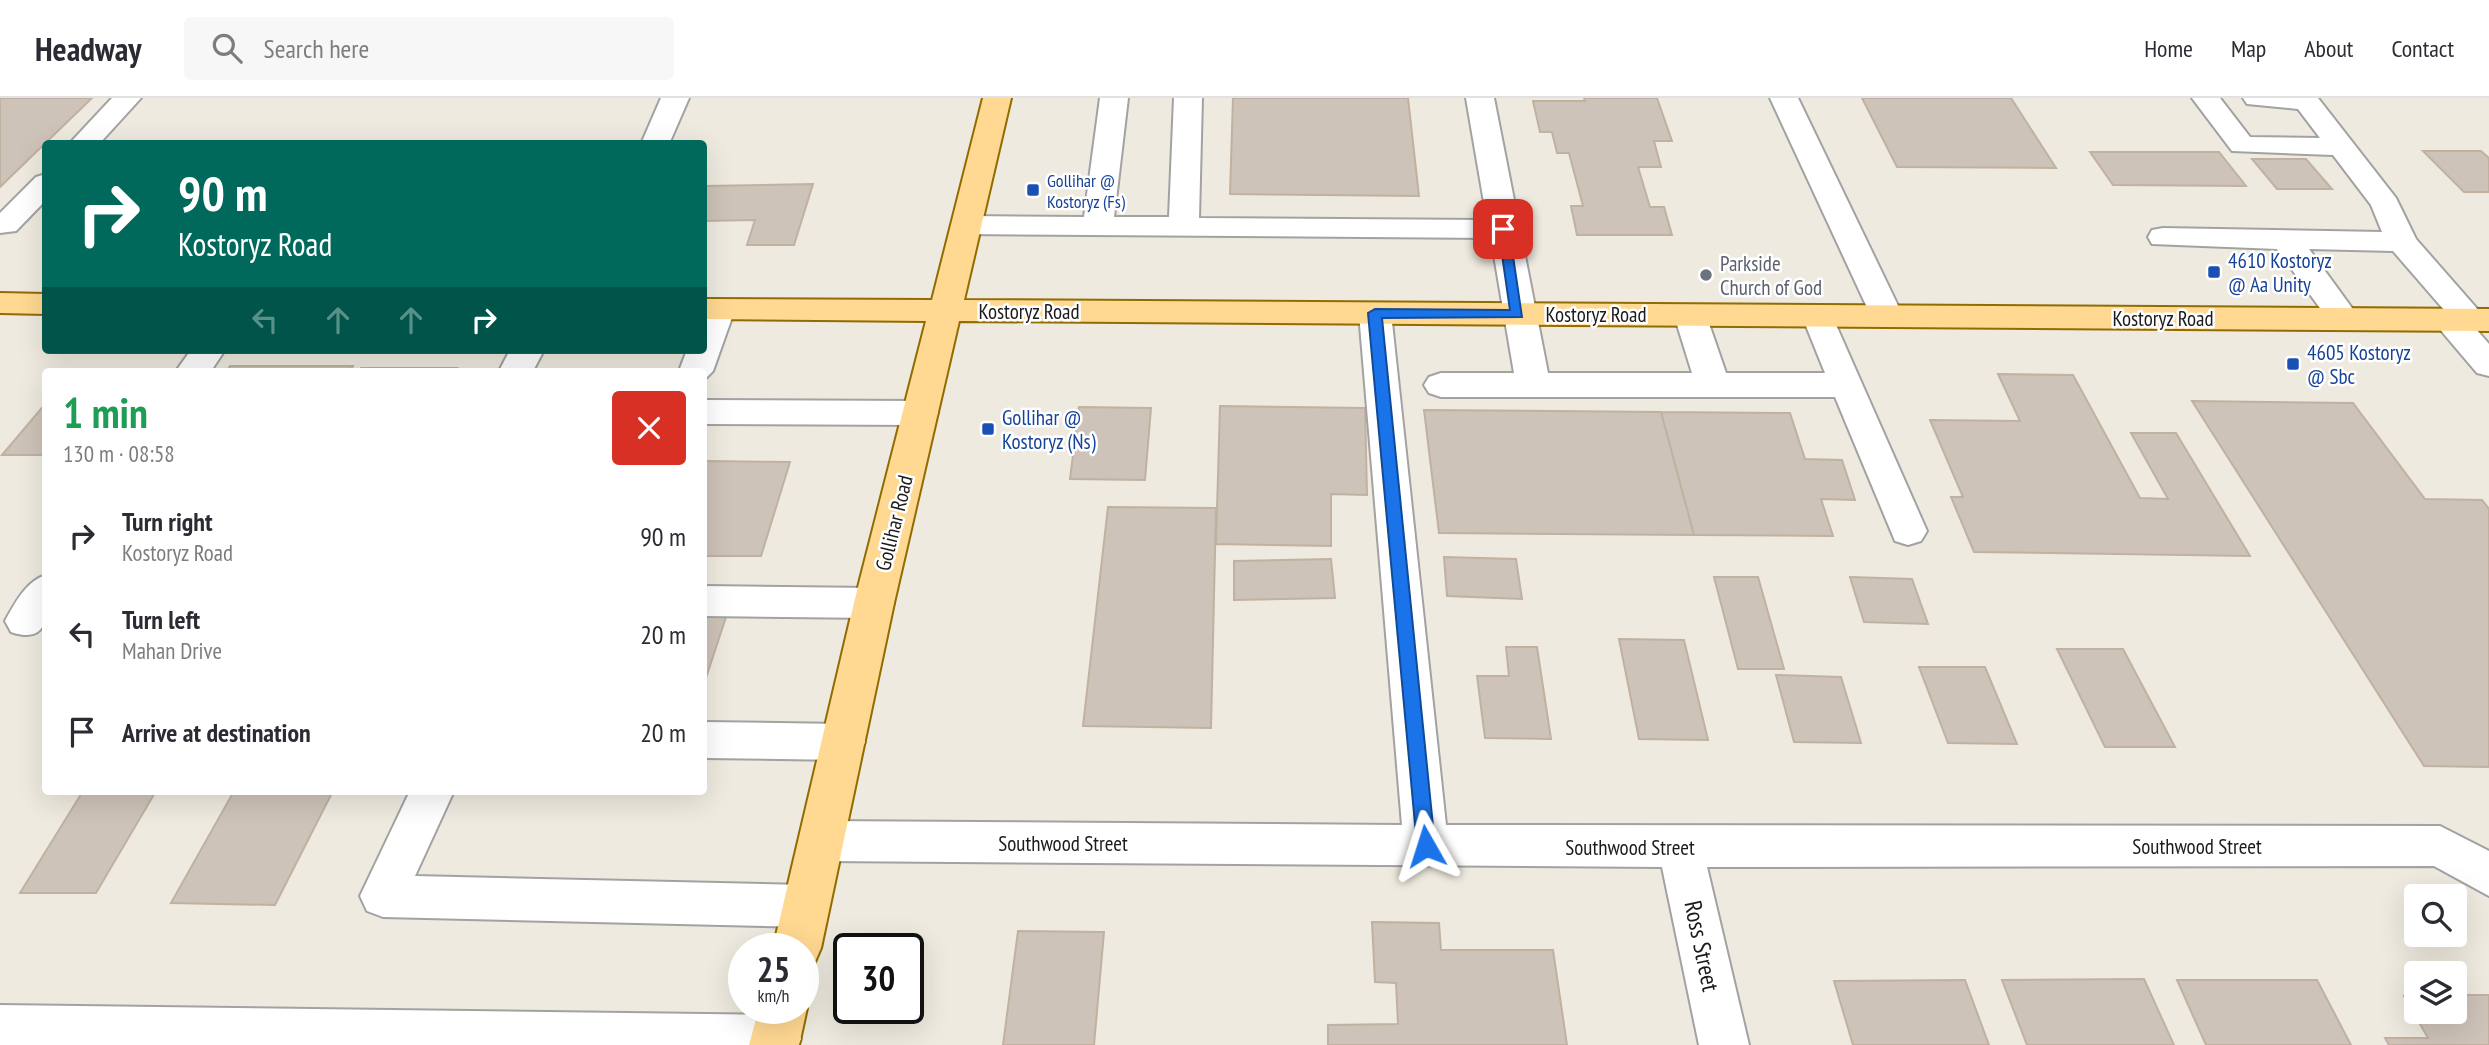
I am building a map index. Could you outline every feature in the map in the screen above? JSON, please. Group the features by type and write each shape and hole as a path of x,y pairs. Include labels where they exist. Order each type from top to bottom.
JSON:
{"main road":[{"name":"Gollihar Road","path":"802,927 874,603 997,98"},
{"path":"0,303 42,304"},
{"name":"Kostoryz Road","path":"711,309 2470,320"}],"street":[{"path":"87,140 127,98"},
{"path":"657,140 676,98"},
{"path":"1098,226 1114,98"},
{"path":"1184,227 1188,98"},
{"path":"1480,98 1533,384"},
{"path":"1784,98 1887,316"},
{"path":"2206,98 2242,145 2344,147"},
{"path":"2257,98 2305,99 2385,204 2402,242 2470,320 2489,365"},
{"path":"2,227 42,187"},
{"path":"966,225 1503,229"},
{"path":"2163,237 2402,242"},
{"path":"2286,239 2344,319"},
{"path":"1375,313 1426,846"},
{"path":"1690,315 1713,385"},
{"path":"1818,316 1908,531"},
{"path":"1441,385 1847,385"},
{"path":"707,412 921,413"},
{"path":"707,601 874,603"},
{"path":"707,738 844,742"},
{"path":"430,795 383,896 802,927"},
{"name":"Southwood Street","path":"821,841 1680,847 2440,846 2489,875"},
{"name":"Ross Street","path":"1680,847 1724,1045"},
{"path":"0,1030 778,1031"}],"building":[{"path":"0,98 92,98 49,140 42,140 42,146 0,187"},
{"path":"1233,98 1408,98 1419,196 1230,194"},
{"path":"1584,98 1657,98 1672,141 1654,141 1661,167 1638,167 1650,207 1664,207 1672,235 1577,235 1571,206 1583,206 1569,153 1557,153 1552,132 1540,132 1533,101 1585,101"},
{"path":"1862,98 2011,98 2056,168 1897,167"},
{"path":"2423,151 2481,151 2489,158 2489,192 2464,192"},
{"path":"2090,152 2219,152 2246,186 2113,185"},
{"path":"2252,159 2306,159 2332,189 2277,189"},
{"path":"813,184 794,245 747,245 755,220 707,221 707,186"},
{"path":"230,366 353,366 352,368 229,368"},
{"path":"1998,374 2073,375 2140,498 2168,499 2131,433 2176,433 2250,556 1974,552 1951,497 1963,497 1930,420 2020,421"},
{"path":"2192,401 2353,403 2425,499 2482,500 2489,509 2489,767 2424,766"},
{"path":"1220,406 1365,408 1367,495 1331,494 1331,546 1216,544"},
{"path":"1079,407 1151,408 1145,480 1070,479"},
{"path":"42,408 42,455 2,455"},
{"path":"1424,410 1661,412 1694,535 1439,533"},
{"path":"1661,412 1790,413 1805,459 1842,460 1855,500 1821,499 1833,536 1694,535"},
{"path":"707,461 790,462 761,556 707,556"},
{"path":"1108,507 1216,508 1211,728 1083,726"},
{"path":"1444,557 1516,559 1522,599 1447,596"},
{"path":"1331,559 1335,598 1234,600 1234,561"},
{"path":"1714,577 1758,577 1784,669 1738,669"},
{"path":"1850,577 1912,579 1928,624 1864,622"},
{"path":"707,613 727,614 707,675"},
{"path":"1619,639 1684,640 1708,740 1639,739"},
{"path":"1506,647 1537,647 1551,739 1485,738 1477,676 1509,676"},
{"path":"2057,649 2123,649 2175,747 2105,747"},
{"path":"1919,667 1985,667 2017,744 1948,743"},
{"path":"1776,675 1841,677 1861,743 1794,742"},
{"path":"81,795 154,795 96,893 20,893"},
{"path":"232,795 331,795 275,905 171,903"},
{"path":"1372,922 1439,923 1441,950 1553,950 1567,1045 1328,1045 1328,1025 1398,1024 1396,983 1375,982"},
{"path":"1018,931 1104,932 1094,1045 1003,1045"},
{"path":"2144,979 2174,1045 2027,1045 2002,980"},
{"path":"1965,980 1989,1045 1853,1045 1834,981"},
{"path":"2177,980 2317,980 2351,1045 2206,1045"},
{"path":"2467,995 2489,995 2489,1045 2389,1045 2385,1038 2428,1038 2420,1024 2467,1024"}],"place":[{"name":"Gollihar @ Kostoryz (Fs)","path":"1033,190"},
{"name":"4610 Kostoryz @ Aa Unity","path":"2214,272"},
{"name":"Parkside Church of God","path":"1706,275"},
{"name":"4605 Kostoryz @ Sbc","path":"2293,364"},
{"name":"Gollihar @ Kostoryz (Ns)","path":"988,429"}],"route":[{"path":"1426,846 1375,313 1518,314 1503,229"}]}
